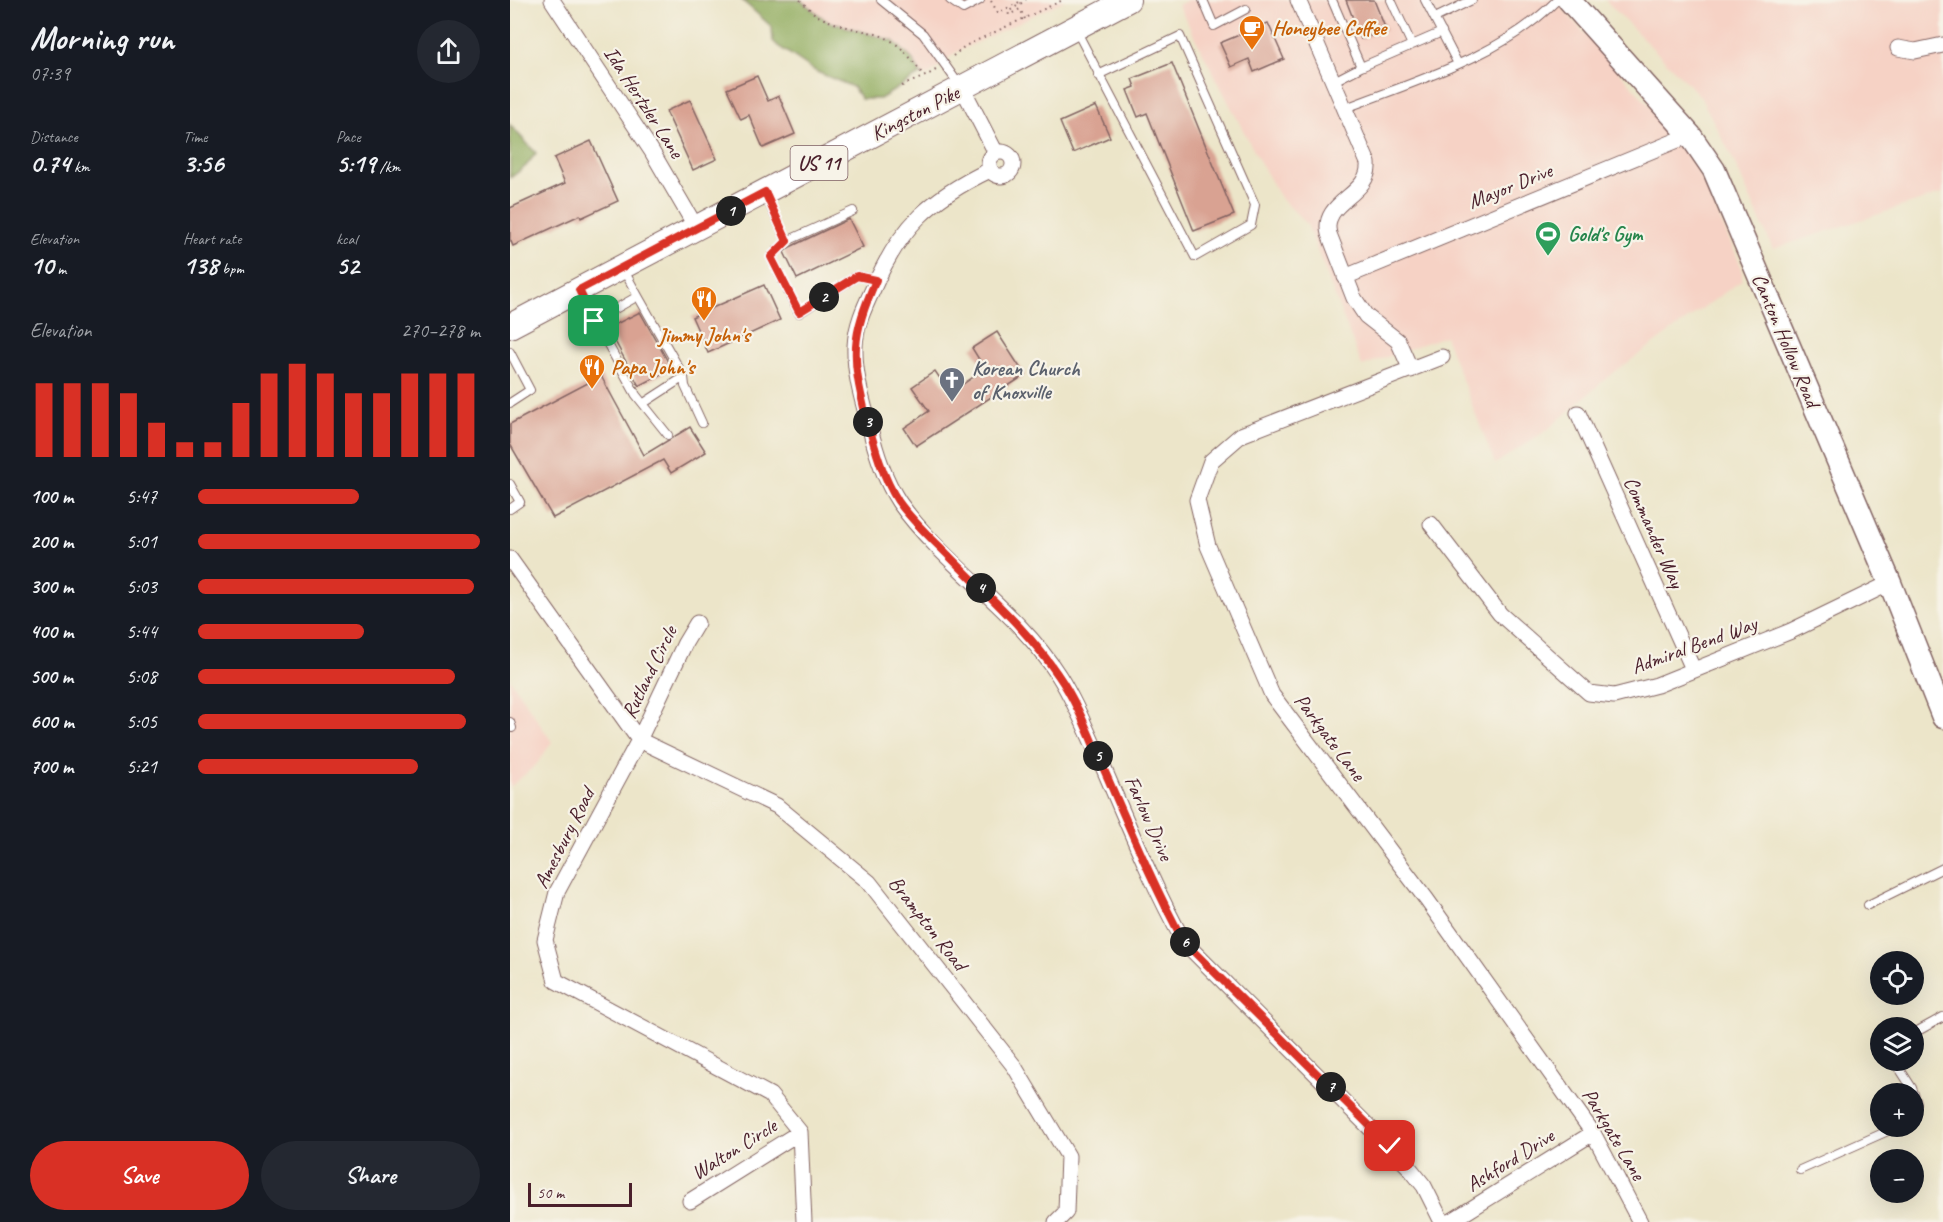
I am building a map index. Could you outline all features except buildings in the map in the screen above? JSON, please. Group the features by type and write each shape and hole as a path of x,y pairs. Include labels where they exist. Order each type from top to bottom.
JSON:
{"main road":[{"name":"Kingston Pike","path":"510,326 1128,0"}],"street":[{"name":"Ida Hertzler Lane","path":"552,0 651,150 697,229"},
{"path":"1298,0 1346,108 1369,170 1363,185 1329,214 1326,225 1345,277 1366,316 1398,341 1411,370"},
{"name":"Canton Hollow Road","path":"1569,0 1690,135 1722,188 1890,583 1943,717"},
{"path":"1898,48 1915,51 1943,45"},
{"name":"Farlow Drive","path":"963,89 996,153 1003,152 1010,156 1014,167 1010,174 1002,177 990,170 962,184 912,222 876,280 860,318 855,350 872,436 883,470 898,500 919,526 1007,614 1059,676 1184,942 1402,1159 1424,1186 1442,1222"},
{"name":"Mayor Drive","path":"1345,277 1690,135"},
{"path":"990,170 990,159 996,153"},
{"name":"Parkgate Lane","path":"1442,357 1241,435 1211,461 1197,500 1208,546 1272,695 1427,900 1593,1133 1640,1222"},
{"name":"Commander Way","path":"1578,413 1693,669"},
{"name":"Admiral Bend Way","path":"1431,524 1500,615 1589,693 1614,696 1657,685 1791,631 1890,583"},
{"path":"510,559 639,740"},
{"name":"Rutland Circle","path":"639,740 685,643 697,623"},
{"name":"Amesbury Road","path":"639,740 556,892 545,940 556,981 770,1095 800,1132"},
{"name":"Brampton Road","path":"639,740 777,806 868,882 1014,1066 1068,1156 1066,1212 1056,1222"},
{"path":"800,1132 804,1222"},
{"name":"Walton Circle","path":"690,1201 800,1132"},
{"name":"Ashford Drive","path":"1450,1222 1593,1133"}],"lane":[{"path":"881,0 923,34 963,89"},
{"path":"950,0 963,9 980,0"},
{"path":"1203,0 1215,26 1246,9"},
{"path":"1332,0 1361,67"},
{"path":"1391,0 1412,45"},
{"path":"1425,0 1458,64"},
{"path":"1435,18 1472,0"},
{"path":"1346,108 1458,64 1535,22 1557,0"},
{"path":"1075,29 1098,75 1195,257 1251,225 1255,205 1180,36 1098,75"},
{"path":"1334,81 1442,32"},
{"path":"765,192 787,241"},
{"path":"853,211 787,241 771,257 799,312 857,276 876,280"},
{"path":"622,268 684,377 685,386 702,423"},
{"path":"579,290 636,396 668,435"},
{"path":"594,321 638,296"},
{"path":"510,352 530,390 510,403"},
{"path":"644,403 684,377"},
{"path":"510,484 520,502 510,509"},
{"path":"1868,905 1943,868"},
{"path":"1924,1027 1943,1017"},
{"path":"1800,1170 1874,1137"}],"path":[{"path":"800,0 820,18 882,35 895,42 923,75"},
{"path":"991,0 998,14 1024,0"},
{"path":"1024,0 1008,12 1009,15 1020,9 1025,19"},
{"path":"902,86 923,75 929,75 965,46 1063,0"}],"shaded area":[{"path":"800,0 1065,0 955,53 929,75 923,75 893,41 827,21"},
{"path":"1188,0 1555,0 1665,123 1697,168 1742,268 1742,280 1609,376 1547,430 1495,464 1445,336 1362,366 1307,224 1281,198 1256,155 1178,5"},
{"path":"1605,0 1943,0 1943,193 1773,249 1731,155 1700,96"},
{"path":"510,679 552,742 536,765 510,787"}],"green space":[{"path":"742,0 800,0 827,21 893,41 912,59 921,74 880,99 861,99 853,87 817,72 778,46 773,41 772,27"},
{"path":"510,125 536,153 526,166 510,178"}],"place":[{"name":"Honeybee Coffee","path":"1252,51"},
{"name":"Gold's Gym","path":"1548,257"},
{"name":"Jimmy John's","path":"704,322"},
{"name":"Papa John's","path":"592,390"},
{"name":"Korean Church of Knoxville","path":"952,403"}],"route":[{"path":"594,321 579,290 765,192 787,241 771,257 799,312 857,276 876,280 860,318 855,350 859,389 872,436 883,470 898,500 919,526 1000,606 1037,647 1059,676 1075,705 1168,912 1184,942 1390,1146"}]}
